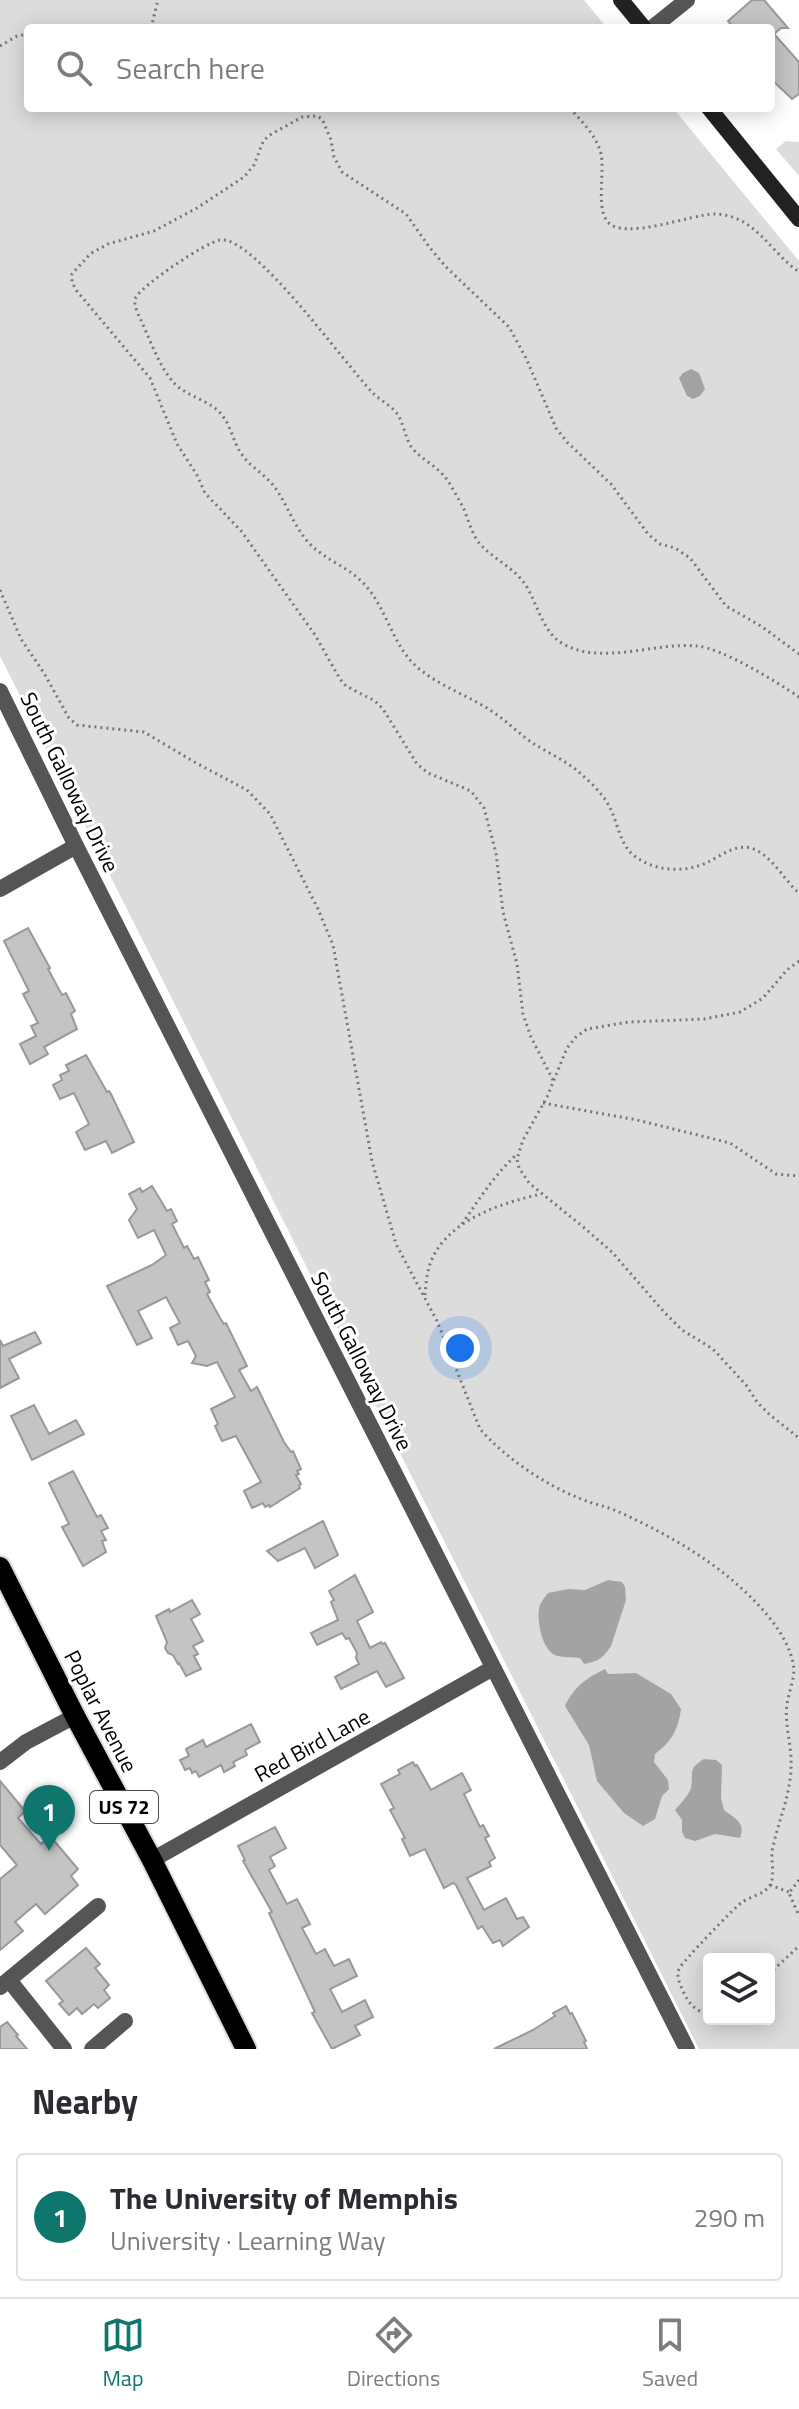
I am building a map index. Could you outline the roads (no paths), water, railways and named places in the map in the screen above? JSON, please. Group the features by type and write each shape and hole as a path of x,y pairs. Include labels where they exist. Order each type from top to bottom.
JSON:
{"main road":[{"path":"621,0 641,24"},
{"path":"712,112 799,219"},
{"name":"Poplar Avenue","path":"0,1567 246,2049"}],"street":[{"path":"657,24 687,0"},
{"name":"South Galloway Drive","path":"0,691 687,2049"},
{"path":"0,889 76,846"},
{"name":"Red Bird Lane","path":"152,1860 493,1668"},
{"path":"0,1762 26,1742 75,1716"},
{"path":"64,2049 4,1984 98,1906"},
{"path":"92,2049 125,2021"}],"place":[{"name":"The University of Memphis","path":"49,1851"}]}
